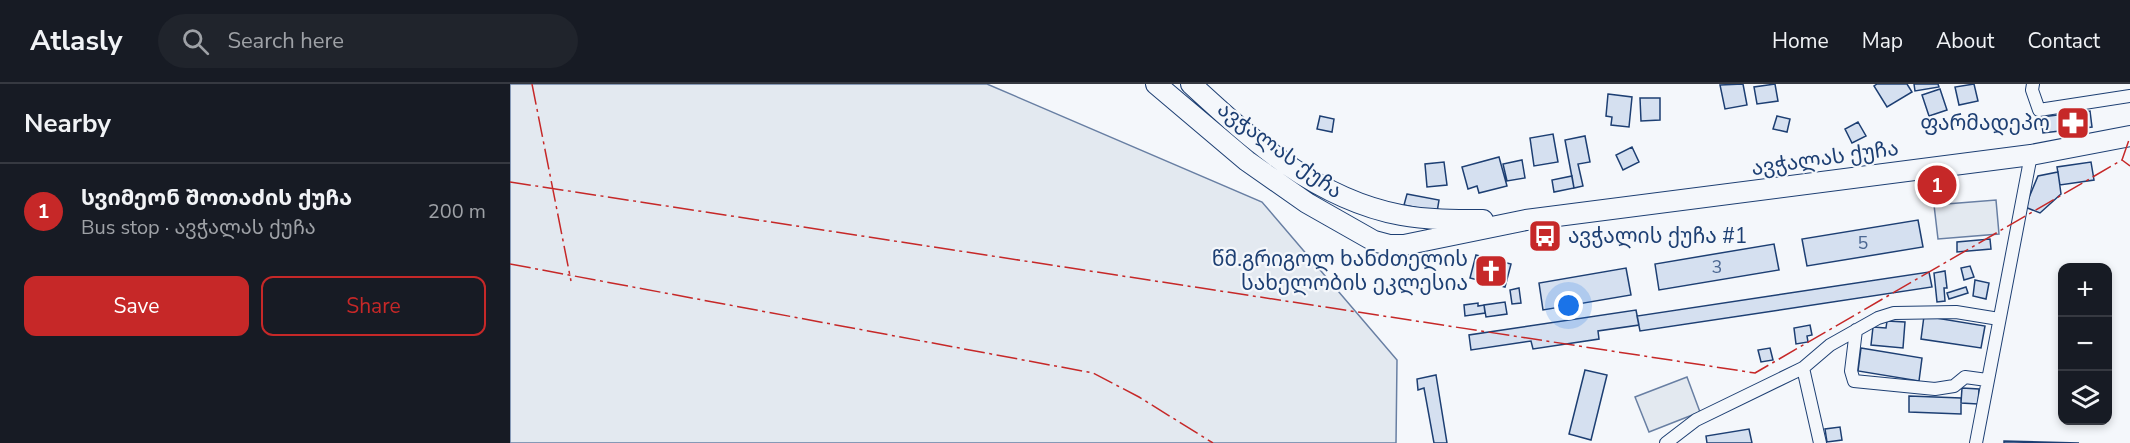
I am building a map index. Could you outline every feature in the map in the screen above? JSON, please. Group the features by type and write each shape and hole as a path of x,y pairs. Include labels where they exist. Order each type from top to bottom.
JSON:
{"highway":[{"name":"ავჭალას ქუჩა","path":"1156,84 1247,161 1307,203 1374,241 1397,245 1526,220 2031,155 2130,136"},
{"name":"ავჭალას ქუჩა","path":"1191,84 1292,170 1340,196 1398,215 1456,220 1526,220"},
{"path":"1397,245 1404,229 1398,215"}],"street":[{"path":"2033,84 2032,90 2038,110 2130,96"},
{"path":"1976,443 2031,155"},
{"path":"1666,443 1696,420 1803,368 1830,345 1878,318 1894,313 1956,312 1999,319"},
{"path":"1856,330 1851,370 1854,381 1935,389 1954,386 1965,377 1987,380"},
{"path":"1803,368 1820,443"}],"shaded area":[{"path":"510,84 987,84 1262,202 1397,360 1396,443 510,443"},
{"path":"1996,200 1999,234 1938,239 1934,205"},
{"path":"1687,377 1700,412 1649,432 1635,397"}],"building":[{"path":"1743,84 1747,105 1725,109 1720,85"},
{"path":"1775,84 1778,101 1757,104 1754,87"},
{"path":"1877,84 1907,84 1912,92 1887,107 1874,86"},
{"path":"1914,84 1938,84 1939,87 1915,91"},
{"path":"1974,84 1978,101 1959,105 1955,87"},
{"path":"1940,89 1947,110 1929,116 1922,95"},
{"path":"1608,94 1632,97 1629,127 1611,125 1612,117 1606,116"},
{"path":"1640,98 1660,98 1660,120 1641,121"},
{"path":"2090,111 2092,127 2068,130 2066,114"},
{"path":"2066,114 2068,130 2043,133 2041,117"},
{"path":"1320,116 1334,119 1332,132 1317,129"},
{"path":"1777,116 1790,119 1787,132 1773,129"},
{"path":"1858,122 1866,136 1852,143 1845,129"},
{"path":"1553,134 1558,162 1534,166 1530,138"},
{"path":"1585,136 1590,162 1578,164 1583,186 1574,188 1565,140"},
{"path":"1632,147 1639,162 1623,170 1616,155"},
{"path":"1499,157 1507,186 1479,193 1477,186 1468,189 1462,167"},
{"path":"1522,160 1525,178 1507,181 1503,164"},
{"path":"1444,162 1447,185 1427,187 1425,164"},
{"path":"2091,162 2094,180 2060,185 2057,167"},
{"path":"2058,172 2061,194 2040,213 2025,207 2038,176"},
{"path":"1572,176 1574,188 1554,192 1552,180"},
{"path":"1407,194 1439,200 1437,212 1404,205"},
{"path":"1918,220 1923,247 1807,266 1802,239"},
{"path":"1990,239 1991,249 1957,252 1957,242"},
{"path":"1774,244 1779,270 1659,290 1655,264"},
{"name":"წმ.გრიგოლ ხანძთელის სახელობის ეკლესია","path":"1476,255 1511,264 1505,287 1470,278"},
{"path":"1970,266 1974,277 1964,280 1961,268"},
{"path":"1626,268 1631,295 1543,310 1539,283"},
{"path":"1945,271 1947,288 1944,288 1945,301 1937,302 1934,273"},
{"path":"1929,272 1932,287 1640,331 1637,316"},
{"path":"1975,280 1989,283 1986,299 1973,296"},
{"path":"1966,287 1968,293 1949,299 1947,293"},
{"path":"1519,288 1521,303 1512,304 1510,290"},
{"path":"1505,302 1507,314 1486,317 1484,305"},
{"path":"1478,303 1478,306 1484,305 1485,313 1465,316 1464,305"},
{"path":"1636,310 1639,325 1598,331 1599,339 1533,349 1531,341 1471,350 1469,335"},
{"path":"1924,316 1985,326 1981,348 1921,339"},
{"path":"1887,321 1905,322 1903,348 1871,345 1873,327 1886,328"},
{"path":"1810,325 1812,335 1807,336 1808,342 1796,344 1794,328"},
{"path":"1770,348 1773,360 1761,362 1758,350"},
{"path":"1861,348 1922,358 1919,381 1858,371"},
{"path":"1585,370 1607,375 1591,440 1569,434"},
{"path":"1436,375 1447,443 1434,443 1424,388 1418,390 1417,379"},
{"path":"1962,388 1979,389 1978,404 1961,403"},
{"path":"1909,396 1961,398 1961,414 1909,412"},
{"path":"1840,427 1842,440 1827,442 1825,429"},
{"path":"1749,429 1752,443 1707,443 1706,436"},
{"path":"2004,441 2079,443 2004,443"}],"power":[{"path":"532,84 571,281"},
{"path":"510,182 1755,373 2122,160 2130,137"},
{"path":"2122,160 2130,166"},
{"path":"510,264 1093,373 1139,397 1213,443"}],"place":[{"name":"ფარმადეპო","path":"2073,123"},
{"name":"სვიმეონ შოთაძის ქუჩა","path":"1937,185"},
{"name":"ავჭალის ქუჩა #1","path":"1545,236"},
{"name":"წმ.გრიგოლ ხანძთელის სახელობის ეკლესია","path":"1491,271"}]}
